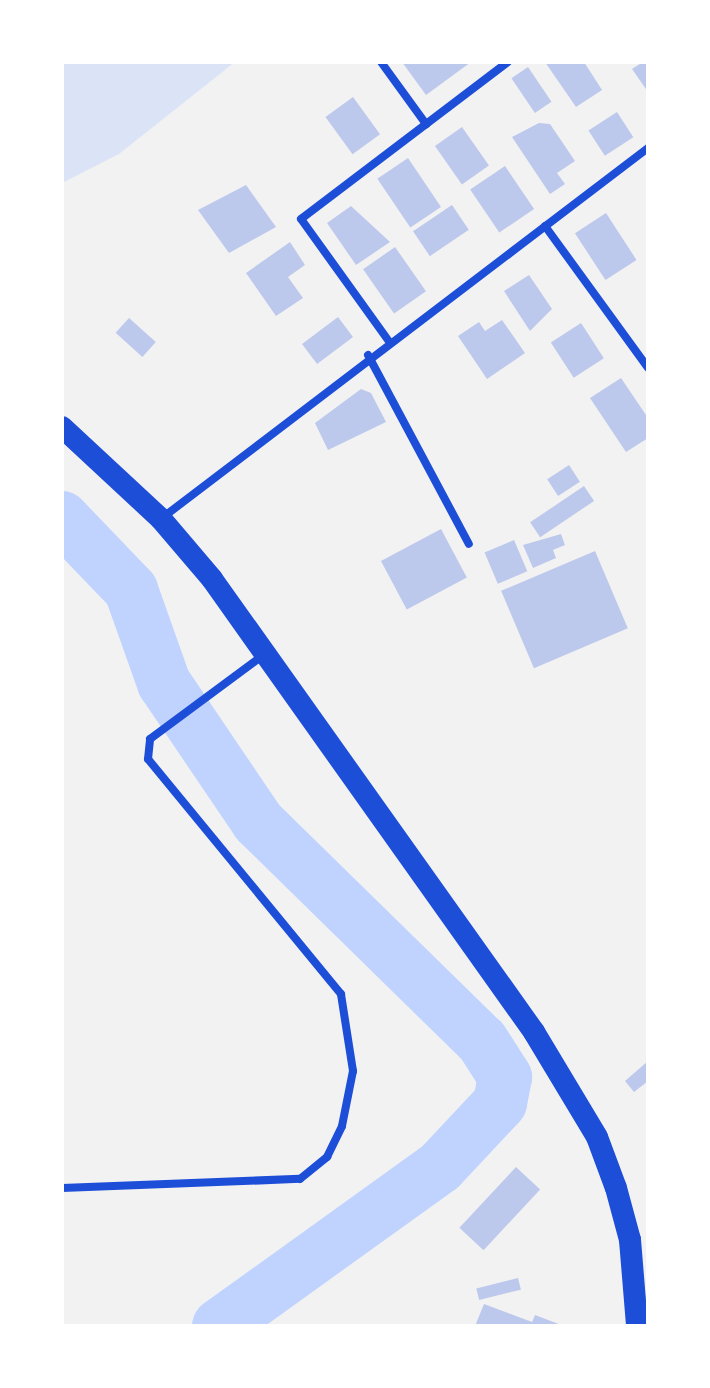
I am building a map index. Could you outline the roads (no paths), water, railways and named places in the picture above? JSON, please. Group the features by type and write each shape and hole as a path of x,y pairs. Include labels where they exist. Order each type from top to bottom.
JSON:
{"highway":[{"path":"62,427 161,519 265,654 534,1032 597,1137 630,1240 637,1326"}],"street":[{"path":"381,62 426,124"},
{"path":"388,340 301,219 508,62"},
{"path":"161,519 368,355 648,148"},
{"path":"545,226 648,368"},
{"path":"368,355 469,544"},
{"path":"62,1188 300,1179 327,1157 350,1099 350,1029 341,994 187,814 151,767 150,739 265,654"}],"waterway":[{"path":"62,518 131,590 164,683 258,822 482,1041 505,1077 500,1103 440,1167 219,1326"}]}
